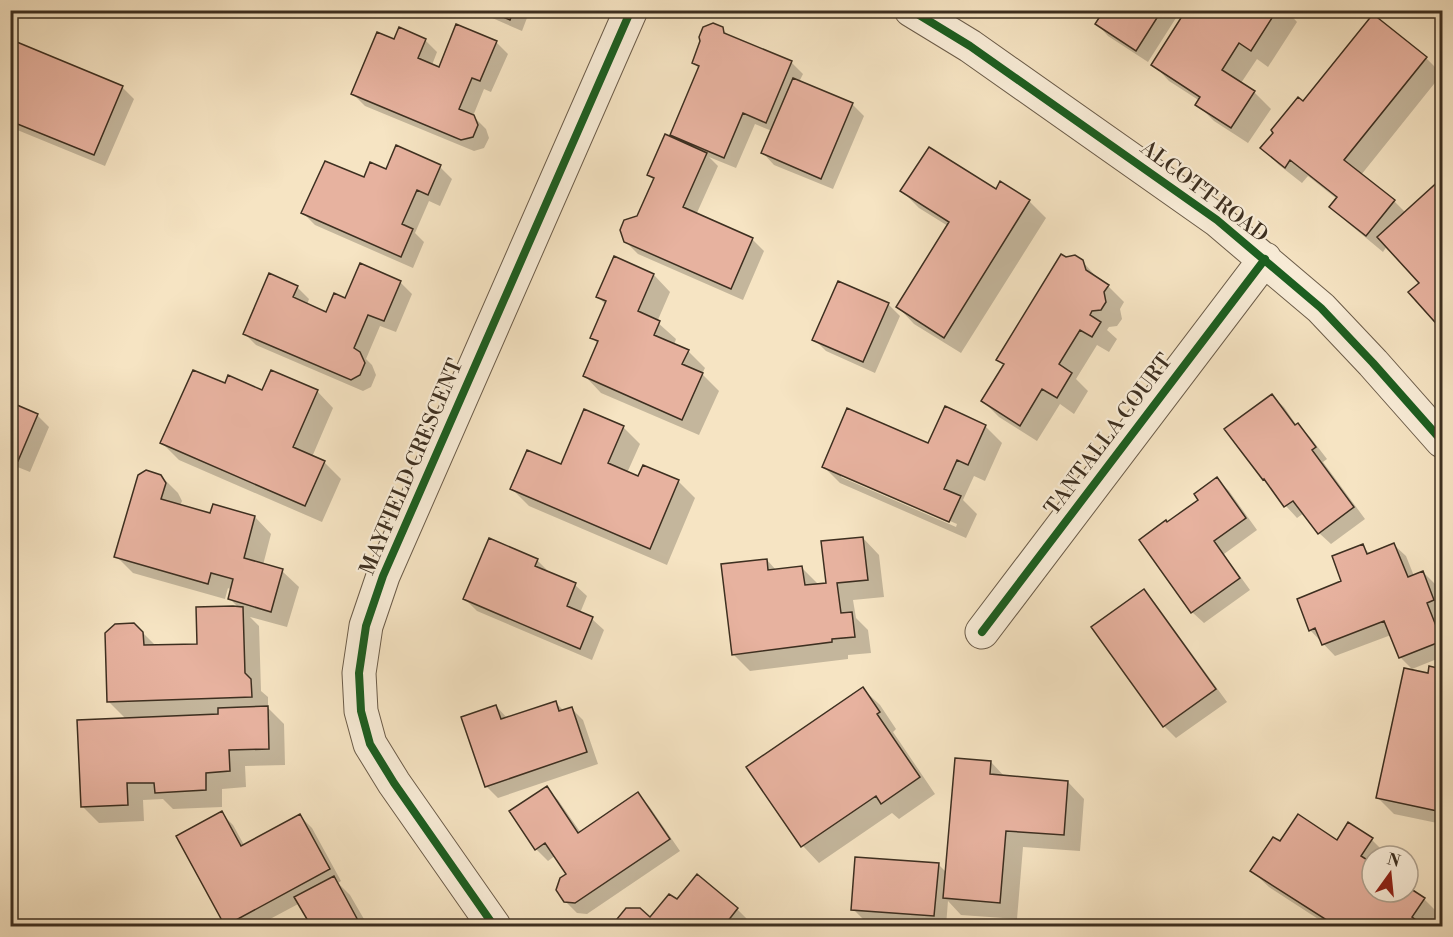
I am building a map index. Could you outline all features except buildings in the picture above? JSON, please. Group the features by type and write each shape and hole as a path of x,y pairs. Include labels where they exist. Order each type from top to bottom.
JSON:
{"street":[{"name":"MAYFIELD CRESCENT","path":"494,927 394,783 370,744 361,711 358,673 366,626 383,576 631,10"},
{"name":"ALCOTT ROAD","path":"911,10 970,46 1216,220 1321,308 1443,441"},
{"name":"TANTALLA COURT","path":"982,632 1264,259"}],"cycle path":[{"path":"494,926 394,783 370,744 361,711 359,673 366,626 383,576 631,10"},
{"path":"911,10 970,46 1217,220 1321,308 1442,441"},
{"path":"982,632 1265,259"}]}
